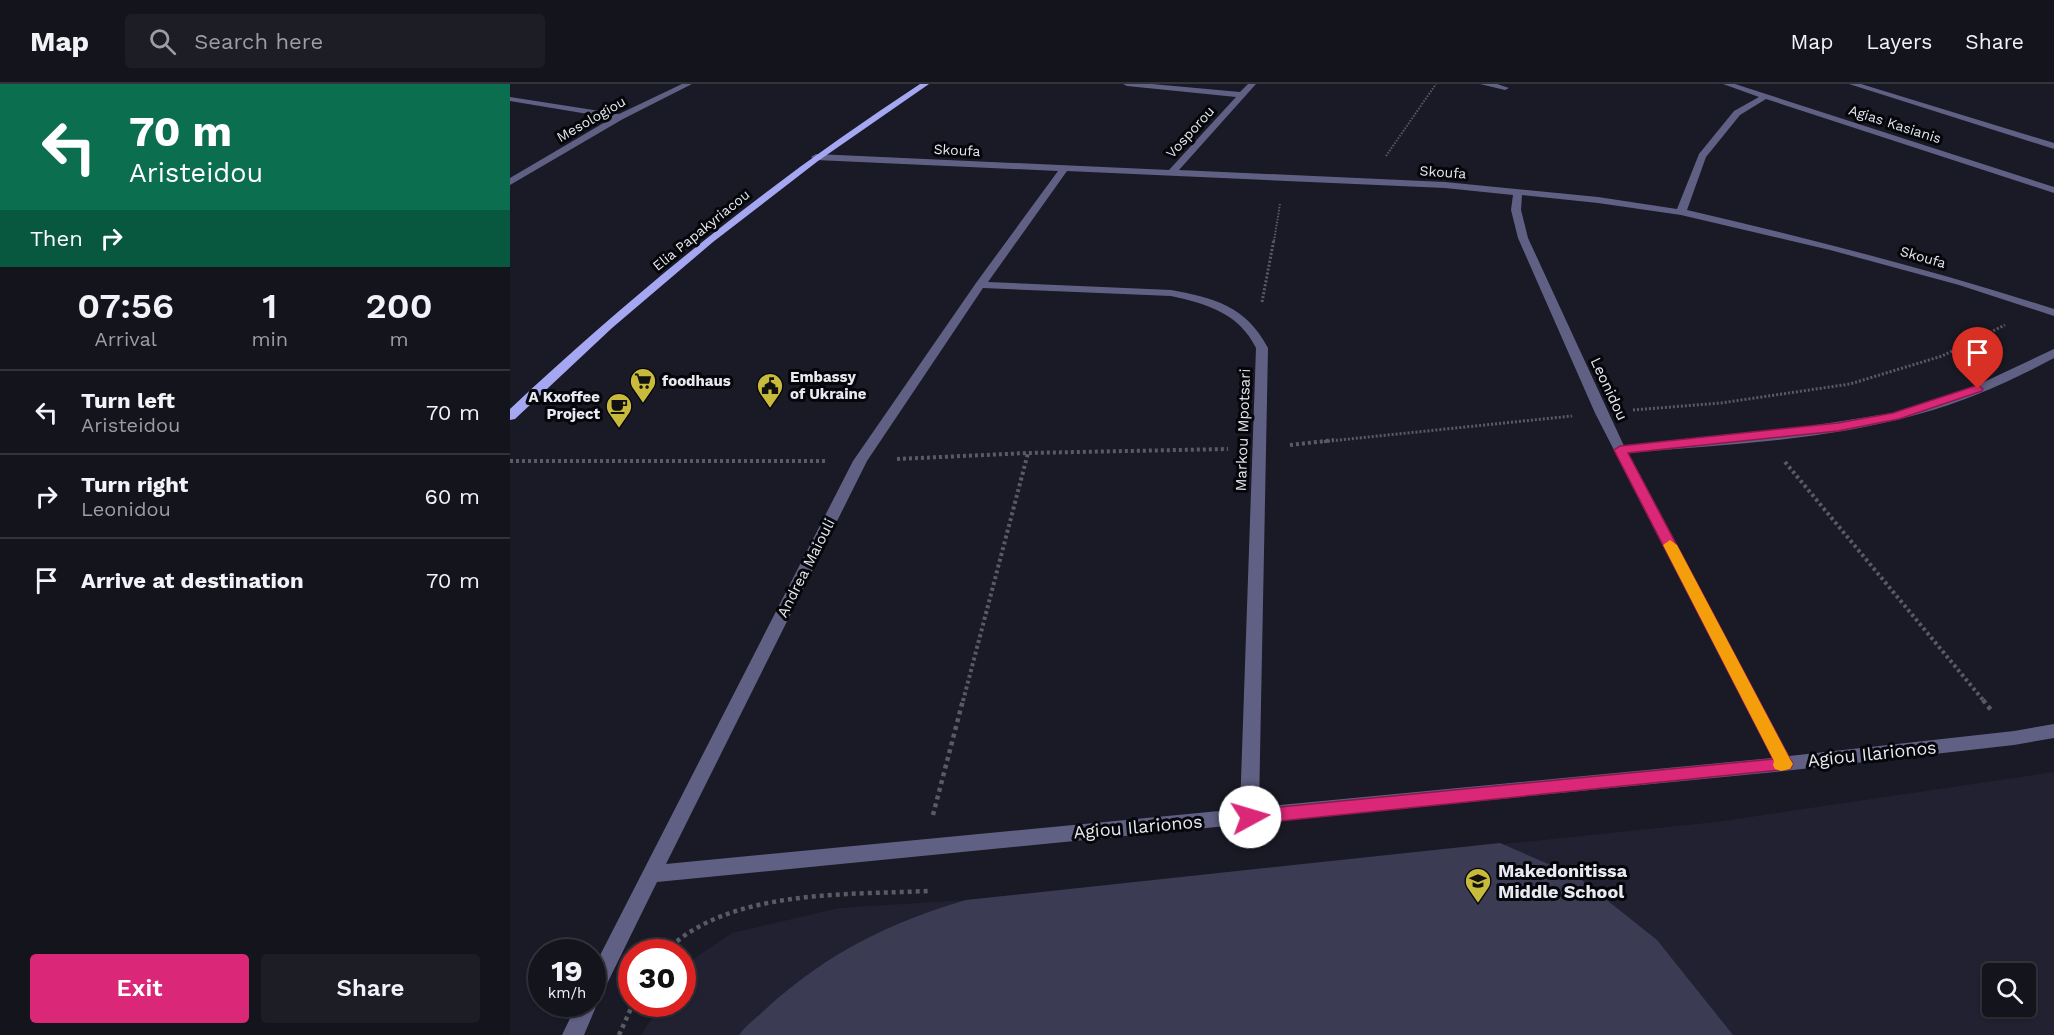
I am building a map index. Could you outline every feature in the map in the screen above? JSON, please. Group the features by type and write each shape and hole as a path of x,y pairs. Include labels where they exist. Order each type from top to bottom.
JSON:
{"main road":[{"name":"Elia Papakyriacou","path":"510,416 561,367 629,309 816,156 925,84"}],"street":[{"name":"Mesologiou","path":"510,182 620,117 688,84"},
{"path":"1127,84 1240,95"},
{"name":"Vosporou","path":"1172,172 1252,84"},
{"path":"1484,84 1505,88"},
{"name":"Agias Kasianis","path":"1727,84 2054,190"},
{"path":"1853,84 2054,146"},
{"path":"1681,212 1702,156 1737,113 1766,96"},
{"path":"510,99 620,117"},
{"name":"Skoufa","path":"816,156 1445,185 1681,212 1890,262 2054,313"},
{"name":"Andrea Maiouli","path":"606,966 860,461 980,285 1064,169"},
{"name":"Leonidou","path":"1518,192 1517,220 1523,238 1601,413 1784,764"},
{"name":"Markou Mpotsari","path":"980,285 1171,293 1230,310 1258,336 1262,348 1250,817"},
{"path":"1620,450 1764,436 1895,417 1957,397 2018,373 2054,353"},
{"name":"Agiou Ilarionos","path":"651,874 1784,764 2014,738 2054,731"},
{"path":"573,1035 582,1017"}],"path":[{"path":"1368,181 1436,84"},
{"path":"1241,318 1264,301 1285,177"},
{"path":"1764,436 2014,738"},
{"path":"925,848 1028,453"},
{"path":"678,939 683,934 728,914 778,900 928,891"},
{"path":"619,1035 627,1017"}],"shaded area":[{"name":"Makedonitissa Middle School","path":"2054,772 2054,1035 641,1035 653,1017 696,1017 696,957 732,933 839,908 966,900 1716,822"},
{"path":"1500,843 1578,877 1657,940 1733,1035 739,1035 791,987 837,955 911,918 966,900"}],"slow traffic":[{"path":"1670,545 1784,764 1781,765"}],"place":[{"name":"foodhaus","path":"643,404"},
{"name":"Embassy of Ukraine","path":"770,409"},
{"name":"A Kxoffee Project","path":"619,429"},
{"name":"Makedonitissa Middle School","path":"1478,904"}],"route":[{"path":"1250,817 1784,764 1620,450 1838,427 1895,417 1978,389"}]}
